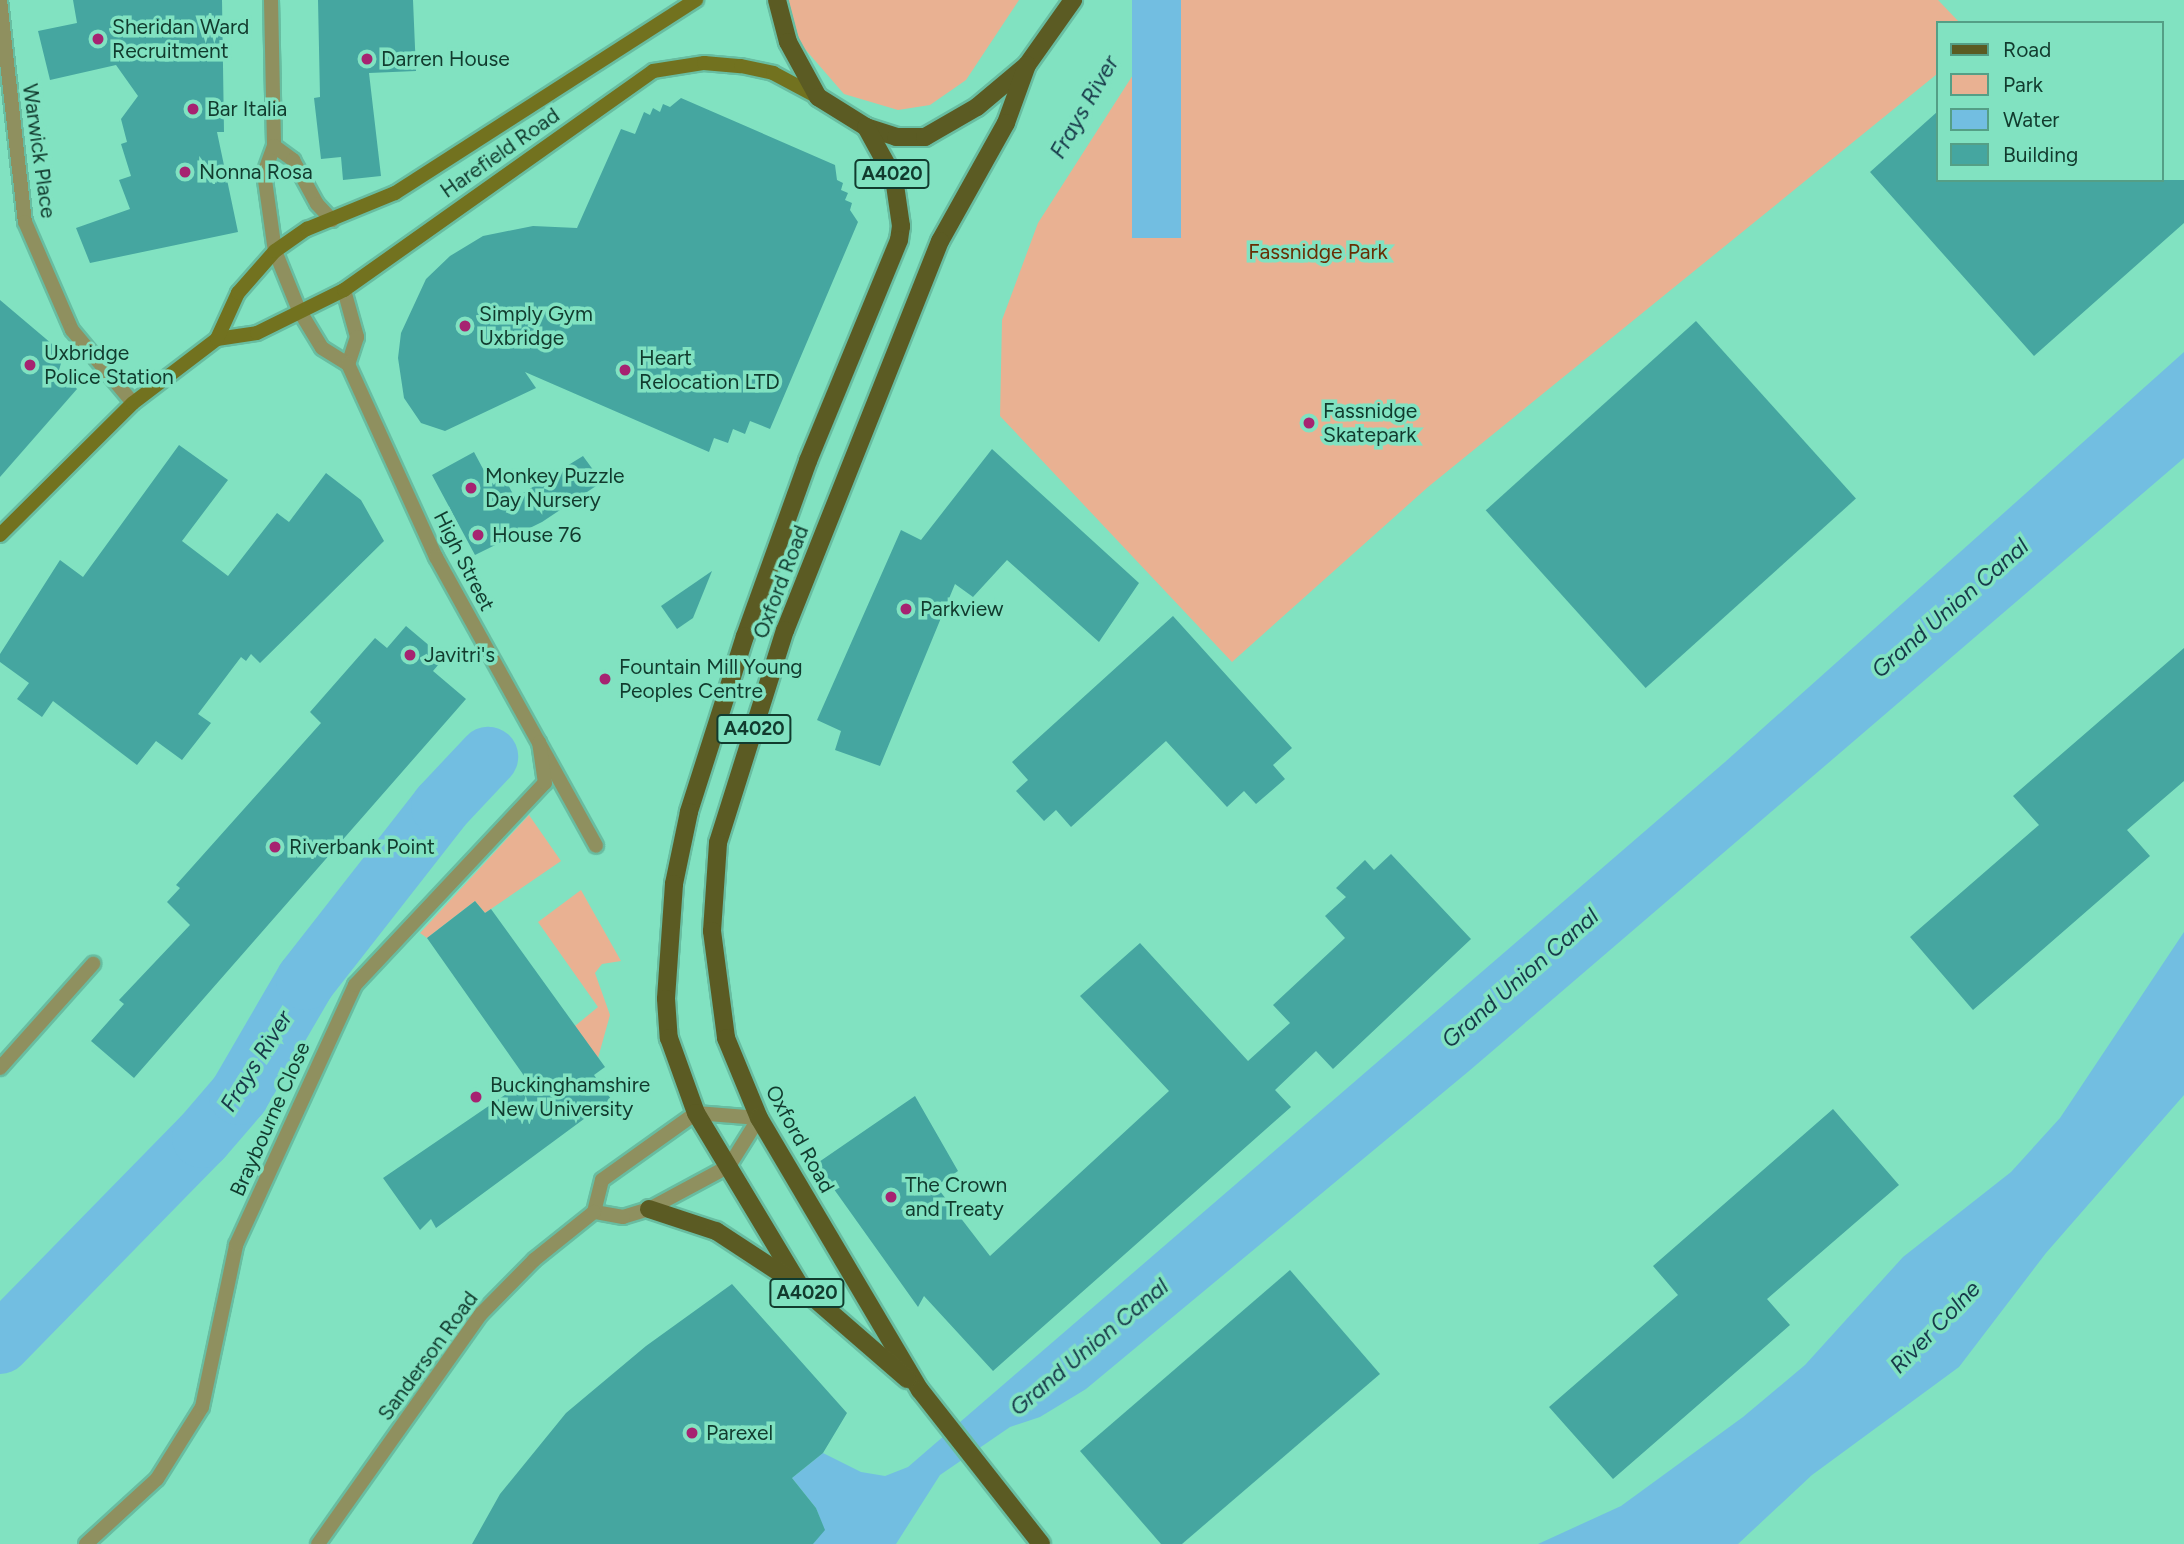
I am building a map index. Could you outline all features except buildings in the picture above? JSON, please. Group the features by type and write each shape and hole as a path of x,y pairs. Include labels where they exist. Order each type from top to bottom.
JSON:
{"main road":[{"name":"Harefield Road","path":"217,339 238,293 275,251 307,229 395,193 696,0"},
{"path":"777,0 788,42 818,97 866,127 896,137 925,137 947,127 1027,65 1073,0"},
{"name":"Harefield Road","path":"0,535 133,403 217,339 257,332 344,290 653,71 704,63 741,66 773,73 818,97"},
{"name":"Oxford Road","path":"1027,65 1006,123 940,241 785,630 718,843 712,931 721,1018 730,1055 759,1118 920,1390 1041,1544"},
{"name":"Oxford Road","path":"866,127 894,178 901,226 899,240 808,461 745,636 690,812 674,884 666,999 669,1038 696,1113 800,1286 920,1390"},
{"path":"649,1209 716,1231 800,1286"}],"street":[{"name":"Warwick Place","path":"0,0 25,222 72,330 133,403"},
{"path":"271,0 274,146 264,173 275,251 299,310 322,348 348,364 357,337 344,290"},
{"path":"274,146 293,160 317,204 332,220"},
{"name":"High Street","path":"348,364 436,558 596,846"},
{"name":"Braybourne Close","path":"86,1544 157,1479 202,1407 236,1245 355,985 545,783 539,742"},
{"path":"0,1068 93,964"},
{"path":"696,1113 759,1118 729,1166 649,1209 624,1217 594,1212 602,1180 696,1113"},
{"name":"Sanderson Road","path":"318,1544 481,1314 534,1261 594,1212"}],"green space":[{"path":"786,0 1019,0 966,80 930,105 898,110 844,94 798,41"},
{"name":"Fassnidge Park","path":"1181,0 1938,0 1958,21 1936,21 1936,75 1428,487 1232,662 1000,416 1002,320 1038,223"},
{"path":"529,815 561,861 485,913 475,901 427,938 420,933"},
{"path":"581,890 621,961 602,964 595,973 610,1015 598,1058 575,1026 598,1007 538,922"}],"water":[{"path":"1132,0 1181,0 1181,238 1132,238"},
{"name":"Grand Union Canal","path":"2184,352 2184,458 1469,1071 1086,1389 1040,1417 1010,1427 940,1475 896,1544 813,1544 824,1529 816,1508 792,1478 823,1453 861,1472 885,1476 908,1467 1725,762"},
{"path":"475,745 500,769 452,820 426,795"},
{"name":"River Colne","path":"2184,932 2184,1095 2046,1253 1959,1367 1812,1475 1738,1544 1538,1544 1621,1506 1743,1417 1805,1365 1903,1257 2011,1172 2060,1118"}],"waterway":[{"name":"Frays River","path":"0,1344 202,1138 239,1095 306,980 441,807 488,757"}],"place":[{"name":"Sheridan Ward Recruitment","path":"98,39"},
{"name":"Darren House","path":"367,59"},
{"name":"Bar Italia","path":"193,109"},
{"name":"Nonna Rosa","path":"185,172"},
{"name":"Simply Gym Uxbridge","path":"465,326"},
{"name":"Uxbridge Police Station","path":"30,365"},
{"name":"Heart Relocation LTD","path":"625,370"},
{"name":"Fassnidge Skatepark","path":"1309,423"},
{"name":"Monkey Puzzle Day Nursery","path":"471,488"},
{"name":"House 76","path":"478,535"},
{"name":"Parkview","path":"906,609"},
{"name":"Javitri's","path":"410,655"},
{"name":"Fountain Mill Young Peoples Centre","path":"605,679"},
{"name":"Riverbank Point","path":"275,847"},
{"name":"Buckinghamshire New University","path":"476,1097"},
{"name":"The Crown and Treaty","path":"891,1197"},
{"name":"Parexel","path":"692,1433"}]}
